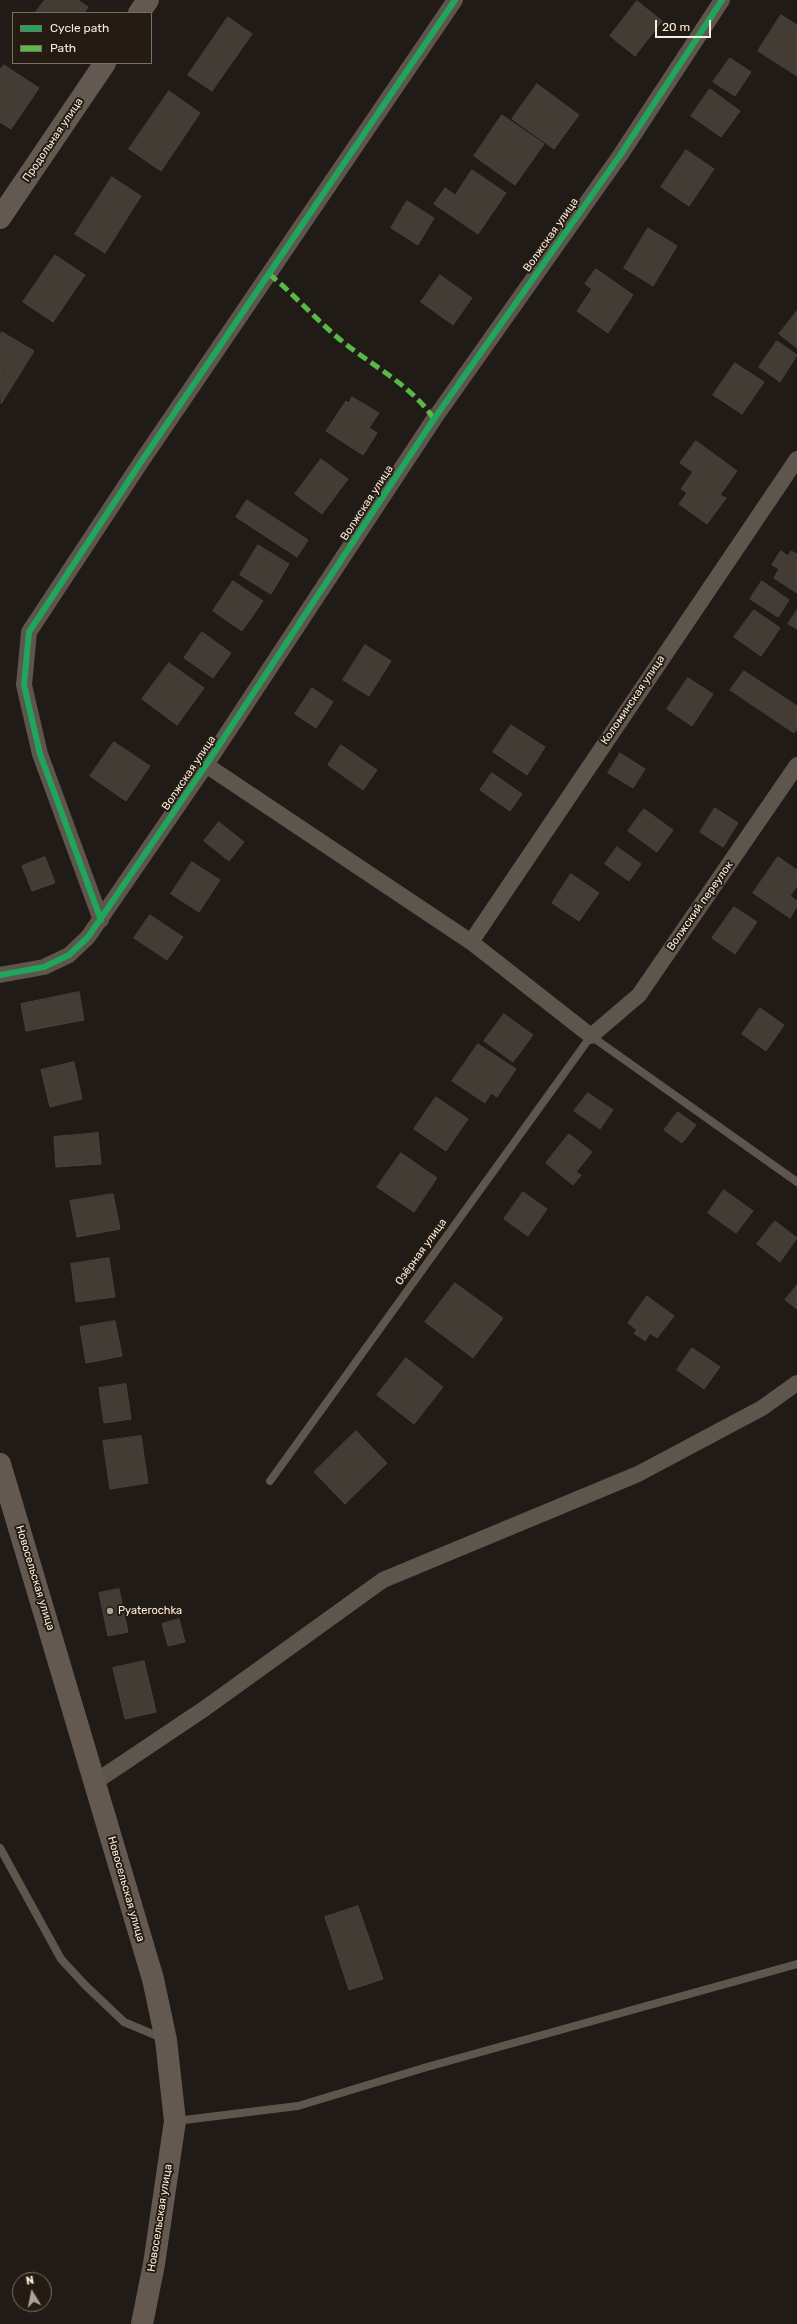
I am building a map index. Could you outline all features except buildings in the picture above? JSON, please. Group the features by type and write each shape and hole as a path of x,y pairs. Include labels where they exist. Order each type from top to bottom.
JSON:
{"street":[{"path":"140,12 148,0"},
{"path":"101,920 40,754 24,685 29,632 140,462 455,0"},
{"name":"Волжская улица","path":"0,975 44,967 69,955 88,937 101,920 206,765 434,419 621,154 722,0"},
{"name":"Продольная улица","path":"0,218 104,64"},
{"name":"Коломинская улица","path":"471,942 797,459"},
{"path":"206,765 471,942 591,1036"},
{"name":"Волжский переулок","path":"591,1036 638,995 797,765"},
{"path":"95,1782 204,1709 383,1580 638,1474 762,1408 797,1382"},
{"name":"Новосельская улица","path":"0,1464 9,1505 95,1782 152,1979 166,2040 175,2121 154,2264 142,2324"}],"lane":[{"path":"591,1036 797,1182"},
{"name":"Озёрная улица","path":"270,1481 591,1036"},
{"path":"0,1848 61,1959 85,1985 124,2022 166,2040"},
{"path":"175,2121 298,2106 427,2067 797,1964"}],"marked path":[{"path":"269,274 343,342 403,386 425,407 434,419"}],"cycle path":[{"path":"101,920 40,754 24,685 29,632 141,462 455,0"},
{"path":"0,975 44,967 69,955 88,937 206,765 434,419 621,154 722,0"}],"place":[{"name":"Pyaterochka","path":"110,1611"}]}
